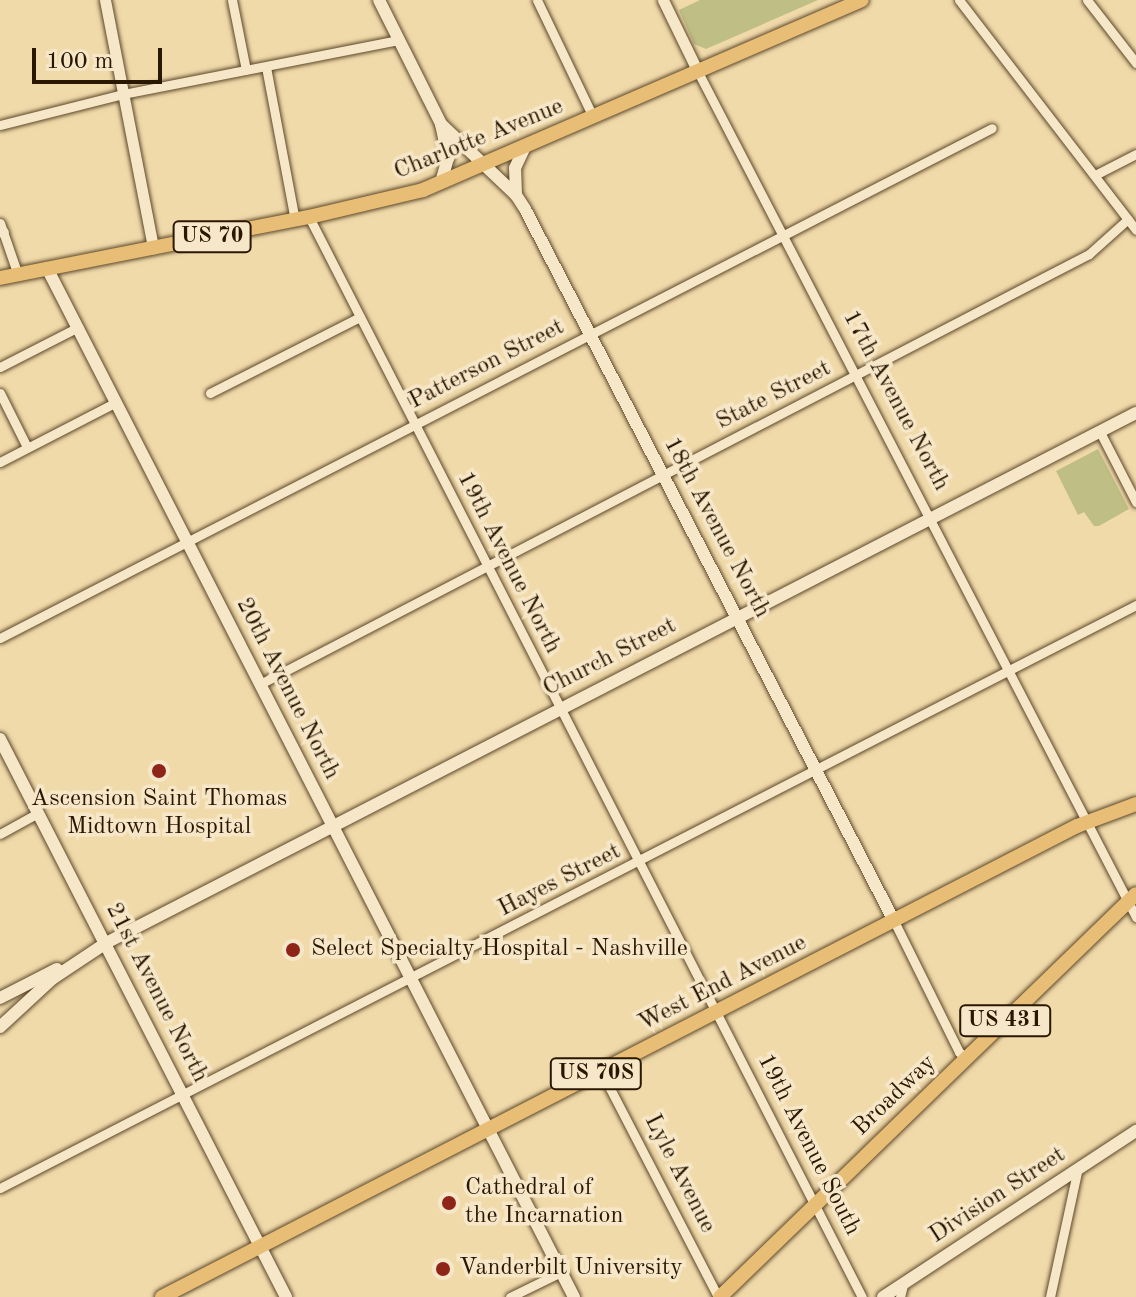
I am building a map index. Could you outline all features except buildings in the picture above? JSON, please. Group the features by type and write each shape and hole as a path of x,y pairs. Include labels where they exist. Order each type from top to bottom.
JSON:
{"main road":[{"path":"379,0 441,124 448,158 441,183"},
{"name":"Charlotte Avenue","path":"0,278 394,199 484,166 862,0"},
{"name":"18th Avenue North","path":"441,124 516,195 894,921"},
{"path":"516,195 515,168 525,147"},
{"name":"20th Avenue North","path":"47,268 574,1297"},
{"name":"Church Street","path":"89,953 1136,413"},
{"name":"21st Avenue North","path":"0,739 286,1297"},
{"name":"West End Avenue","path":"162,1297 1087,822 1136,804"},
{"name":"Broadway","path":"719,1297 1132,898"},
{"path":"0,998 89,953"},
{"path":"0,1027 45,985 89,953"},
{"name":"Division Street","path":"883,1297 901,1291 1136,1131"}],"street":[{"path":"105,0 153,248"},
{"path":"232,0 246,70"},
{"path":"537,0 593,117"},
{"name":"17th Avenue North","path":"663,0 1087,822 1132,898 1136,917"},
{"path":"959,0 1136,230"},
{"path":"1087,0 1136,63"},
{"path":"0,125 123,94 398,40"},
{"name":"19th Avenue North","path":"266,67 302,219 360,317 717,1011"},
{"name":"Patterson Street","path":"0,638 992,128"},
{"path":"1095,175 1136,154"},
{"name":"State Street","path":"260,684 1089,254 1128,219"},
{"path":"1,229 18,275"},
{"path":"210,393 360,317"},
{"path":"0,367 78,327"},
{"path":"0,393 27,447"},
{"path":"0,462 116,402"},
{"path":"1100,432 1136,502"},
{"name":"Hayes Street","path":"0,1188 1136,605"},
{"path":"0,834 38,813"},
{"path":"894,921 959,1052 966,1058"},
{"name":"19th Avenue South","path":"717,1011 862,1297"},
{"name":"Lyle Avenue","path":"601,1071 719,1297"},
{"path":"1050,1297 1077,1172"},
{"path":"510,1297 561,1272"}],"shaded area":[{"path":"700,0 818,0 706,49 694,44 679,10"},
{"path":"1098,449 1129,509 1094,526 1084,512 1078,515 1056,471"}],"place":[{"name":"Ascension Saint Thomas Midtown Hospital","path":"159,771"},
{"name":"Select Specialty Hospital - Nashville","path":"293,950"},
{"name":"Cathedral of the Incarnation","path":"449,1203"},
{"name":"Vanderbilt University","path":"443,1269"}]}
